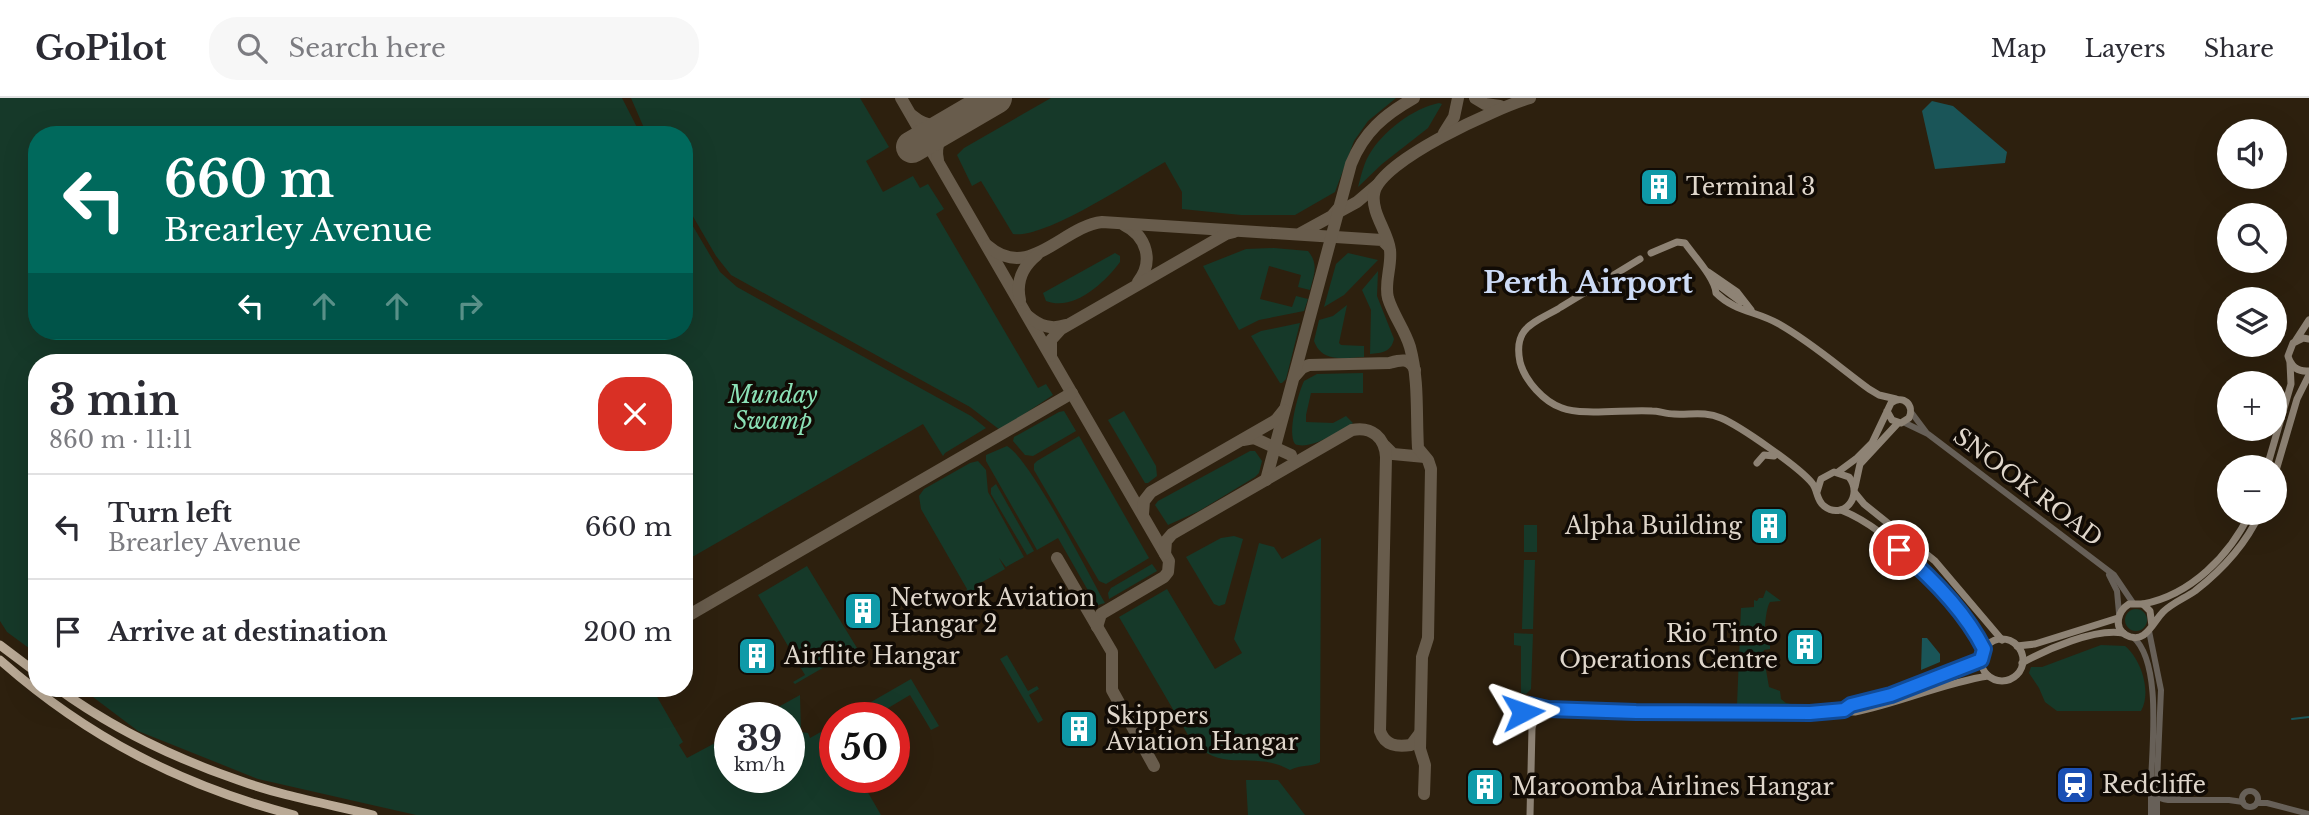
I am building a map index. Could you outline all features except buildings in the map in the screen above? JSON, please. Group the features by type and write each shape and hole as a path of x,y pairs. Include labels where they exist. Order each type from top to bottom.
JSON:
{"highway":[{"path":"2,646 28,666"},
{"path":"0,660 28,685"},
{"path":"42,697 118,747 185,780 294,815"},
{"path":"71,697 124,732 239,781 373,815"}],"main road":[{"path":"1651,253 1671,243 1683,242 1713,279 1748,309 1801,338 1875,392 1907,402 1911,412 1909,418 1900,423 1860,464 1850,504 1840,510"},
{"path":"1640,259 1526,327 1518,346 1523,372 1533,387 1558,406 1569,410 1710,415 1734,425 1811,482 1822,505 1864,521 1913,561 1964,618 1984,649"},
{"path":"2270,455 2291,384 2288,352 2309,320"},
{"path":"2293,343 2303,338 2309,339"},
{"path":"2281,455 2297,399 2309,373 2298,370 2290,362"},
{"path":"1817,492 1818,483 1824,476 1838,472 1853,462 1872,443 1889,405 1896,400"},
{"path":"1887,411 1889,418 1900,423"},
{"path":"1757,463 1761,457 1768,454 1790,465"},
{"path":"1838,472 1849,477 1864,505 1935,561 2002,640 2017,646 2035,644 2119,616 2125,606 2155,602 2176,592 2210,568 2234,541 2243,525"},
{"path":"2022,663 2074,641 2114,631 2133,637 2142,636 2164,611 2209,580 2231,558 2255,525"},
{"path":"2143,604 2152,616 2150,629"},
{"path":"2119,616 2123,632"},
{"path":"2002,640 1989,644 1984,649 1981,660 1984,672 1997,681 2007,681 2016,676 2022,663 2017,646"},
{"path":"1844,710 1851,705 1891,695 1981,660"},
{"path":"1530,815 1533,714 1548,709 1855,712 1988,676"}],"street":[{"name":"SNOOK ROAD","path":"1911,412 1928,433 2114,575 2133,603"},
{"name":"SNOOK ROAD","path":"1900,423 1928,433"},
{"name":"SNOOK ROAD","path":"2106,570 2117,592 2119,616"},
{"path":"2150,629 2161,691 2151,811"},
{"path":"2133,637 2141,644 2153,688 2154,783 2161,797 2157,815"},
{"path":"2242,799 2245,793 2253,792 2258,801"},
{"path":"2161,797 2242,799"},
{"path":"2151,811 2161,797"},
{"path":"2157,815 2161,797"},
{"path":"2242,799 2248,806 2258,801 2309,814"}],"green space":[{"name":"Munday Swamp","path":"0,98 622,98 636,126 28,126 28,340 693,340 693,226 720,272 737,287 971,416 986,428 943,456 923,424 693,556 693,354 28,354 28,647 7,632 0,621"},
{"path":"631,98 860,98 889,147 866,161 883,192 913,176 920,188 928,184 944,209 936,214 1038,388 1046,384 1053,395 1000,430 970,407 731,275 716,256 693,216 693,126 643,126"},
{"path":"1051,98 1396,98 1368,121 1354,141 1335,192 1295,215 1241,215 1182,209 1182,192 1165,162 1067,218 1028,233 1013,234 981,181 972,186 957,155 964,148"},
{"path":"1442,104 1428,128 1382,164 1358,187 1367,159 1382,138 1399,122 1419,110"},
{"path":"1246,249 1308,251 1315,265 1312,285 1310,290 1298,287 1301,275 1269,266 1260,299 1292,307 1296,296 1308,299 1304,311 1259,320 1239,330 1203,266"},
{"path":"1115,253 1120,256 1120,262 1088,293 1067,302 1046,301 1043,293"},
{"path":"1348,253 1378,260 1344,295 1324,307 1336,264"},
{"path":"1378,271 1377,296 1394,339 1391,347 1385,351 1370,354 1371,310 1362,290"},
{"path":"1347,305 1339,343 1364,346 1364,357 1328,356 1322,353 1314,341 1319,320 1333,316"},
{"path":"1300,323 1286,379 1280,383 1251,336 1261,331"},
{"path":"1363,373 1363,393 1311,393 1306,415 1306,422 1333,423 1346,416 1353,423 1316,443 1295,444 1293,422 1304,381 1317,374"},
{"path":"1064,411 1076,431 1033,456 1025,455 1013,441 1014,437"},
{"path":"1124,411 1156,466 1157,476 1148,483 1145,483 1108,420"},
{"path":"1079,436 1149,558 1106,584 1099,581 1034,470 1037,461"},
{"path":"1007,446 1030,472 1044,494 1105,603 1098,605 1094,601 1058,538 1037,550 986,461 986,455"},
{"path":"1250,451 1255,451 1262,461 1255,477 1199,511 1168,525 1155,505 1158,501"},
{"path":"978,461 986,470 988,492 1024,557 1006,567 999,558 1005,569 977,585 981,592 966,601 964,595 967,589 921,509 919,496 924,489"},
{"path":"996,484 1034,551 1027,555 991,494 991,488"},
{"path":"1524,525 1537,525 1537,552 1524,552"},
{"path":"1234,536 1243,539 1225,604 1219,606 1214,604 1186,557 1221,538"},
{"path":"1321,538 1320,762 1290,770 1262,761 1212,756 1188,735 1119,617 1167,589 1215,669 1242,653 1234,639 1259,543 1274,547 1282,559"},
{"path":"1524,560 1535,560 1533,629 1522,629"},
{"path":"1152,564 1157,571 1109,599 1111,588"},
{"path":"807,566 857,648 795,684 793,682 805,675 758,595"},
{"path":"1766,590 1781,601 1770,602 1766,617 1765,644 1770,644 1770,649 1764,650 1763,653 1769,687 1780,691 1781,699 1791,706 1737,705 1741,608 1754,607 1754,600 1763,598"},
{"path":"2132,609 2140,609 2147,616 2147,624 2140,631 2132,631 2125,624 2125,616"},
{"path":"1514,633 1533,634 1531,689 1526,694 1521,693 1521,646 1514,645"},
{"path":"2101,645 2125,646 2136,659 2145,686 2141,711 2057,711 2045,702 2029,673 2031,667 2042,667"},
{"path":"1007,655 1028,691 1037,686 1039,689 1029,695 1043,720 1038,723 1000,659"},
{"path":"911,679 939,726 931,730 910,695 898,702 871,702"},
{"path":"800,695 800,702 787,702"},
{"path":"93,697 657,697 683,742 679,745 687,758 714,744 714,793 805,793 805,733 810,738 819,733 819,793 868,793 881,815 416,815 258,779 138,731"},
{"path":"1246,780 1278,780 1305,815 1248,815"}],"water":[{"path":"1932,101 1953,106 2007,152 2005,163 1935,169 1922,111"},
{"path":"1922,638 1927,638 1940,654 1940,662 1921,670"}],"waterway":[{"path":"2292,719 2309,717"}],"taxiway":[{"path":"901,98 1169,561 1168,572 1164,577 1101,614 1097,627"},
{"path":"1266,480 1351,164 1376,125 1414,98"},
{"path":"1444,133 1454,117 1458,98"},
{"path":"1475,98 1485,104 1500,106"},
{"path":"1424,794 1425,765 1420,749 1422,657 1428,638 1431,469 1428,460 1418,448 1413,360 1408,341 1388,298 1390,250 1377,215 1374,194 1381,181 1417,151 1493,112 1530,98"},
{"path":"913,116 924,123 935,125 958,120"},
{"path":"938,160 940,139 955,122"},
{"path":"1335,214 1357,202 1377,185"},
{"path":"1301,233 1332,216 1338,209"},
{"path":"988,246 1003,255 1018,258 1032,255 1073,232 1102,222 1382,240 1389,247"},
{"path":"1124,225 1138,236 1146,250 1146,266 1138,282"},
{"path":"1051,356 1051,340 1061,329 1226,234 1234,232"},
{"path":"1020,300 1021,275 1037,255"},
{"path":"1028,316 1046,326 1066,325"},
{"path":"1295,376 1309,365 1389,363 1404,360 1415,370"},
{"path":"693,613 1072,393"},
{"path":"1143,514 1144,501 1151,492 1276,420 1284,410"},
{"path":"1165,554 1166,541 1172,534 1352,430 1366,430 1376,435 1383,444 1386,457 1380,731 1388,743 1401,746 1411,745 1420,733"},
{"path":"1243,440 1254,438 1291,455"},
{"path":"1385,446 1393,454 1425,457"},
{"path":"1057,558 1112,652 1112,690 1154,766"}],"runway":[{"path":"912,147 996,98"}],"place":[{"name":"Terminal 3","path":"1659,187"},
{"name":"Alpha Building","path":"1769,526"},
{"name":"Network Aviation Hangar 2","path":"863,611"},
{"name":"Rio Tinto Operations Centre","path":"1805,647"},
{"name":"Airflite Hangar","path":"757,656"},
{"name":"Skippers Aviation Hangar","path":"1079,729"},
{"name":"Redcliffe","path":"2075,785"},
{"name":"Maroomba Airlines Hangar","path":"1485,787"}],"district":[{"name":"Perth Airport","path":"1588,283"}],"route":[{"path":"1523,712 1527,705 1548,709 1607,711 1810,713 1844,710 1851,705 1891,695 1976,664 1981,660 1984,649 1978,638 1936,584 1899,550"}]}
